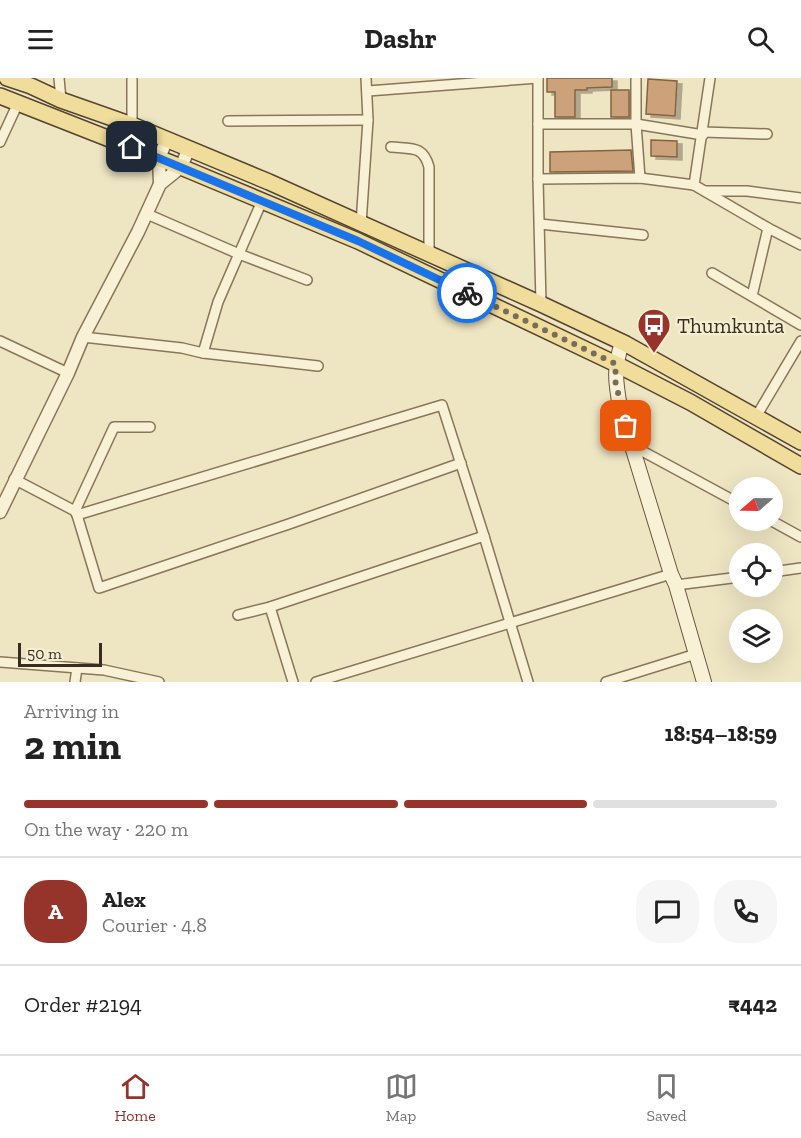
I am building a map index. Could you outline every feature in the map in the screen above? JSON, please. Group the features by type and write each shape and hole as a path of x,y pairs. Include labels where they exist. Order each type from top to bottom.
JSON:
{"main road":[{"path":"7,78 189,148 541,304 622,342 757,415 801,442"},
{"path":"0,96 132,147 358,241 616,364 690,402 801,466"},
{"path":"622,342 616,364 615,380 620,407 704,682"}],"street":[{"path":"59,78 61,100"},
{"path":"132,78 132,147"},
{"path":"362,224 368,120 366,78"},
{"path":"368,91 478,80 538,78 541,304"},
{"path":"636,78 636,124 640,178"},
{"path":"694,185 710,78"},
{"path":"0,142 18,103"},
{"path":"228,121 368,120"},
{"path":"538,124 636,124 703,134 766,134"},
{"path":"0,512 68,373 83,337 147,214 160,184 159,158 167,139"},
{"path":"391,147 420,150 426,155 429,167 429,254"},
{"path":"160,184 181,167 189,148"},
{"path":"538,179 640,178 694,185 768,228 801,244"},
{"path":"704,191 747,191 801,198"},
{"path":"203,353 218,302 262,201"},
{"path":"147,214 239,254 307,280"},
{"path":"540,224 643,235"},
{"path":"752,296 768,228"},
{"path":"712,273 801,325"},
{"path":"83,337 318,366"},
{"path":"0,341 68,373"},
{"path":"757,415 801,341"},
{"path":"14,480 76,513 442,405 528,682"},
{"path":"150,427 114,427 76,513 99,588 461,464"},
{"path":"631,445 729,498"},
{"path":"783,527 801,537"},
{"path":"238,615 270,607 484,537"},
{"path":"783,570 801,568"},
{"path":"316,682 510,622 673,579 729,577"},
{"path":"270,607 293,682"},
{"path":"606,682 696,654"},
{"path":"0,662 104,670 159,682"},
{"path":"75,682 77,668"}],"building":[{"path":"547,78 612,78 612,87 575,90 575,117 555,117 555,92 547,92"},
{"path":"648,79 677,81 675,116 646,114"},
{"path":"611,90 629,90 629,117 611,117"},
{"path":"651,140 677,141 677,157 651,156"},
{"path":"631,150 633,171 550,172 550,152"}],"way so far":[{"path":"467,293 616,364 615,380 626,426"}],"place":[{"name":"Thumkunta","path":"654,354"}],"route":[{"path":"132,147 358,241 467,293"}]}
